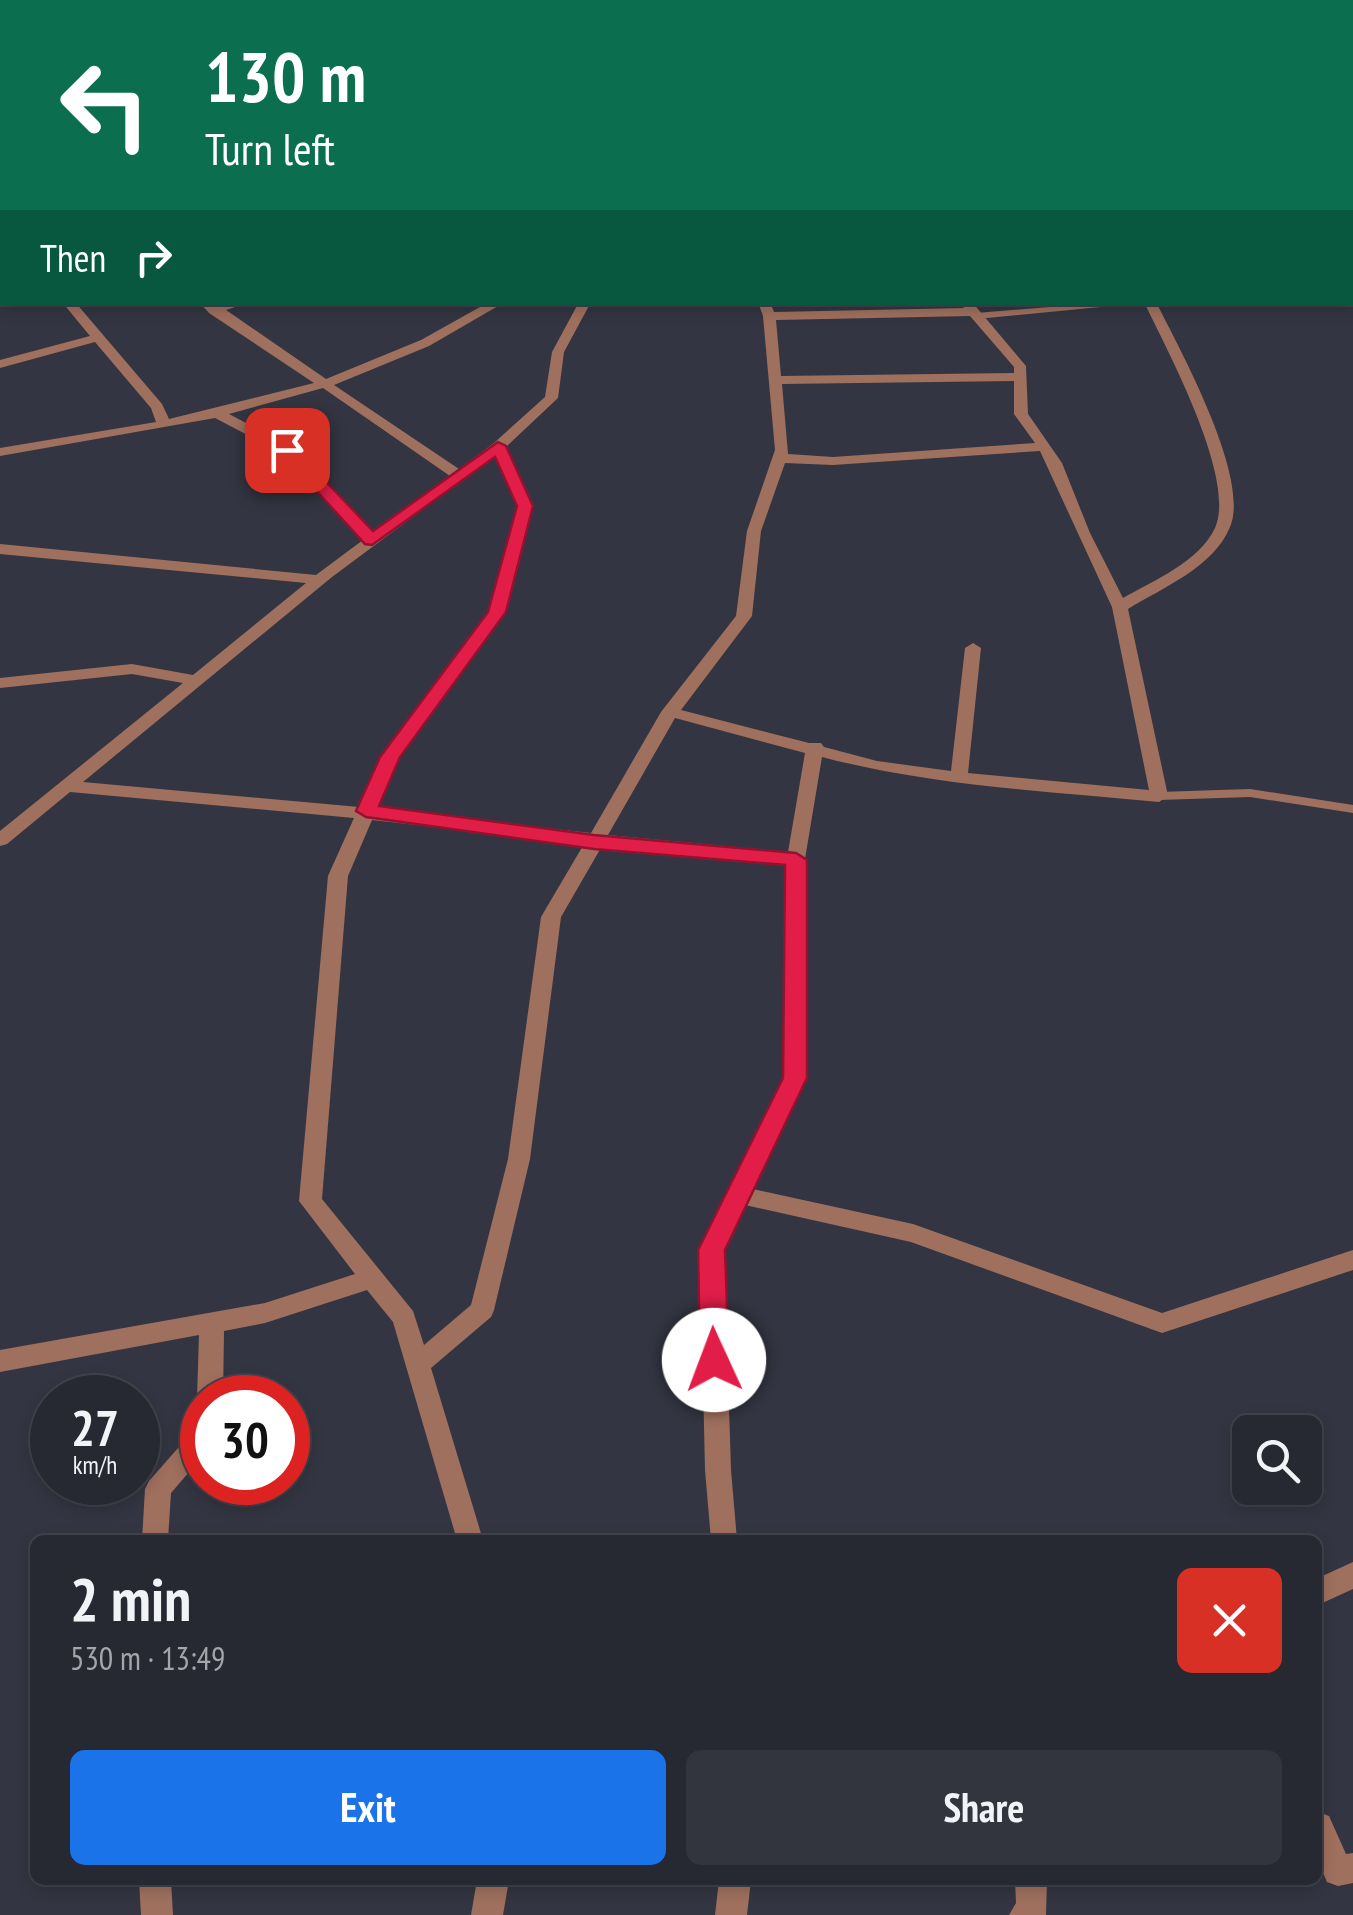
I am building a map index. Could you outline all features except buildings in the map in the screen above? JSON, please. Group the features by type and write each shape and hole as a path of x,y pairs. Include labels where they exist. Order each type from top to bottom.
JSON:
{"street":[{"path":"71,305 164,422"},
{"path":"0,452 215,412 319,382 424,344 494,305"},
{"path":"0,840 320,580 498,446 551,398 558,352 583,305"},
{"path":"1120,608 1207,549 1228,513 1209,427 1150,305"},
{"path":"209,306 459,476"},
{"path":"418,1365 482,1310 519,1159 551,916 670,712 744,616 754,532 782,450 767,309 971,310 1020,366 1021,414 1044,447 1120,608 1159,796 959,778 876,766 670,712"},
{"path":"0,364 100,337"},
{"path":"775,380 1020,377"},
{"path":"215,412 287,450 372,540"},
{"path":"469,1535 404,1318 310,1202 338,876 390,757 496,612 525,506 498,446"},
{"path":"778,458 833,462 1044,447"},
{"path":"0,549 320,580"},
{"path":"959,778 973,648"},
{"path":"0,683 132,669 196,680"},
{"path":"724,1535 712,1250 795,1078 796,860 814,747"},
{"path":"65,786 366,811 594,842 796,860"},
{"path":"738,1195 913,1233 1162,1323 1353,1260"},
{"path":"0,1361 265,1313 372,1278"},
{"path":"211,1375 212,1322"},
{"path":"155,1535 158,1489 180,1464"},
{"path":"1322,1590 1353,1575"},
{"path":"1322,1836 1338,1872 1353,1868"},
{"path":"155,1885 157,1915"},
{"path":"486,1915 492,1885"},
{"path":"731,1915 734,1885"},
{"path":"1025,1915 1032,1912 1031,1885"}],"lane":[{"path":"971,310 1082,305"},
{"path":"1159,796 1250,793 1353,809"}],"route":[{"path":"287,450 372,540 498,446 525,506 496,612 390,757 366,811 594,842 796,860 795,1078 712,1250 714,1360"}]}
